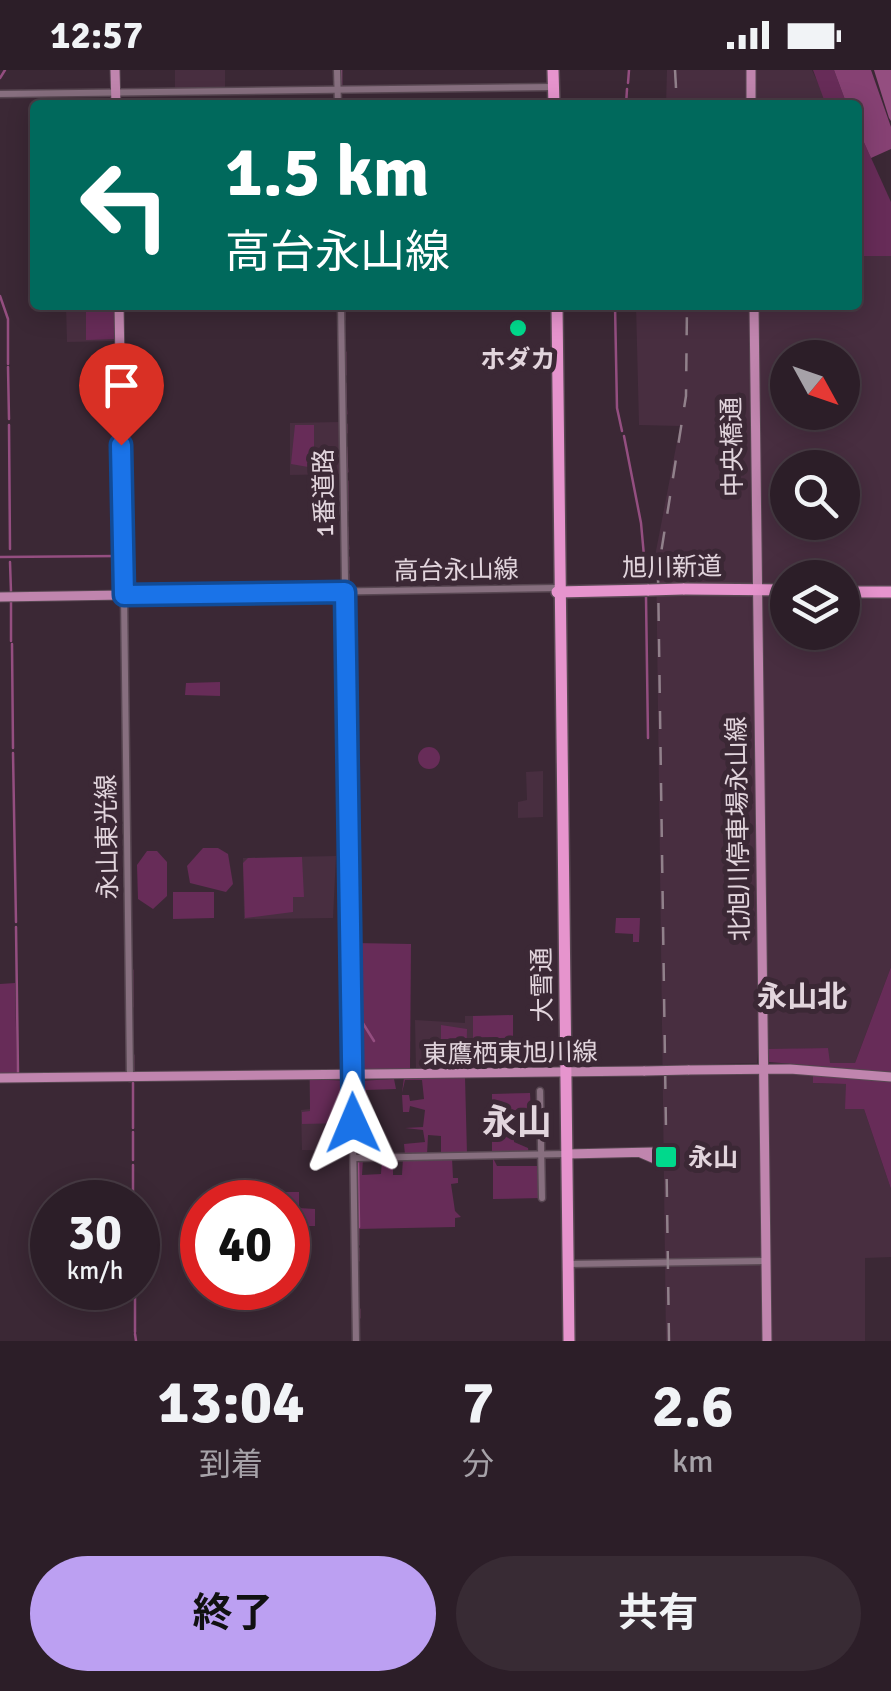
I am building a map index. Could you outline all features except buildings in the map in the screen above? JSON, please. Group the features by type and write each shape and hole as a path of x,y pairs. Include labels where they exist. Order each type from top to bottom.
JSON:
{"highway":[{"path":"551,70 552,100"},
{"name":"大雪通","path":"555,310 569,1341"},
{"name":"旭川新道","path":"557,590 770,587"},
{"path":"860,590 891,590"}],"main road":[{"path":"116,70 116,100"},
{"path":"749,70 749,100"},
{"path":"0,597 124,595 119,310"},
{"name":"中央橋通","path":"752,310 756,587"},
{"name":"北旭川停車場永山線","path":"756,587 767,1341"},
{"name":"東鷹栖東旭川線","path":"0,1079 764,1069 891,1077"},
{"path":"567,1154 640,1153"}],"street":[{"path":"338,70 338,100"},
{"path":"0,94 552,87"},
{"name":"1番道路","path":"340,310 356,1341"},
{"name":"高台永山線","path":"124,595 557,590"},
{"name":"永山東光線","path":"124,595 130,1078"},
{"path":"540,1091 542,1198"},
{"path":"354,1158 567,1154"},
{"path":"568,1264 766,1261"}],"shaded area":[{"path":"175,70 225,70 225,89 175,90"},
{"path":"667,70 812,70 826,100 666,100"},
{"path":"813,70 834,70 845,100 824,100"},
{"path":"834,70 871,70 891,127 891,149 871,158 862,138 862,100 845,100"},
{"path":"874,70 891,70 891,121 889,118"},
{"path":"862,138 891,202 891,256 862,256"},
{"path":"862,256 891,256 891,967 855,1063 829,1063 827,1048 758,1050 757,1063 669,1065 669,1073 813,1074 813,1083 846,1084 864,1109 891,1189 891,1257 865,1258 865,1341 666,1341 656,551 680,426 639,425 636,310 862,310"},
{"path":"66,310 115,310 115,341 67,342"},
{"path":"86,310 114,310 115,339 86,340"},
{"path":"339,422 339,474 290,475 290,423"},
{"path":"295,425 314,425 314,468 291,464"},
{"path":"220,682 220,696 185,695 186,683"},
{"path":"429,747 437,750 437,766 429,769 421,766 418,758 421,750"},
{"path":"543,771 543,817 518,818 518,802 527,800 526,772"},
{"path":"203,848 218,848 228,854 233,884 226,892 190,883 187,866"},
{"path":"147,851 157,851 167,862 167,896 153,909 138,899 137,865"},
{"path":"336,856 333,918 244,919 243,858"},
{"path":"302,857 304,897 293,897 293,912 245,918 243,863 248,858"},
{"path":"173,892 214,892 214,918 173,919"},
{"path":"616,918 640,918 639,942 633,942 633,934 615,933"},
{"path":"355,943 411,944 410,1070 362,1071 357,1066"},
{"path":"891,967 891,1072 769,1062 768,1049 828,1048 830,1063 855,1063"},
{"path":"15,983 17,1073 0,1074 0,984"},
{"path":"513,1015 513,1070 473,1069 473,1016"},
{"path":"465,1016 473,1016 473,1069 416,1070 415,1020 465,1023"},
{"path":"441,1025 467,1029 466,1064 441,1067"},
{"path":"813,1074 891,1079 891,1189 864,1109 845,1109 846,1084 813,1083"},
{"path":"404,1077 465,1077 467,1154 441,1155 441,1136 428,1135 427,1155 405,1155 404,1144 425,1142 423,1130 405,1128 423,1127 425,1110 410,1106 409,1112 403,1112 402,1095 409,1095 410,1101 424,1099 422,1080 405,1080 402,1093"},
{"path":"309,1078 349,1081 349,1151 302,1150 301,1110 310,1109"},
{"path":"310,1079 348,1081 348,1123 302,1124 302,1112 310,1111"},
{"path":"394,1079 396,1089 366,1090 360,1153 398,1153 359,1155 355,1153 358,1081"},
{"path":"530,1093 531,1111 506,1110 500,1117 501,1131 514,1131 514,1142 528,1148 529,1155 492,1155 492,1094"},
{"path":"538,1157 541,1198 493,1199 493,1158 497,1166 537,1166"},
{"path":"393,1158 393,1175 402,1175 403,1158 452,1158 453,1178 458,1178 458,1183 451,1184 455,1211 461,1217 455,1218 455,1227 357,1229 356,1162 363,1159 362,1175 381,1174 382,1159"},
{"path":"310,1209 315,1209 315,1226 310,1226"}],"waterway":[{"path":"0,78 5,70"},
{"path":"341,70 341,86"},
{"path":"628,83 629,70"},
{"path":"626,100 627,89"},
{"path":"0,296 8,319 8,364"},
{"path":"344,310 344,320"},
{"path":"615,310 617,408 622,431"},
{"path":"345,352 345,375"},
{"path":"8,367 9,419"},
{"path":"345,383 346,414"},
{"path":"346,424 346,433"},
{"path":"9,425 10,549"},
{"path":"624,436 641,523 646,578"},
{"path":"346,447 347,472"},
{"path":"347,481 347,511"},
{"path":"347,527 348,549"},
{"path":"0,557 119,556"},
{"path":"348,557 348,570"},
{"path":"10,562 11,592"},
{"path":"348,574 348,585"},
{"path":"348,597 349,608"},
{"path":"646,597 648,738"},
{"path":"11,602 11,641"},
{"path":"349,617 349,627"},
{"path":"12,644 13,748"},
{"path":"350,711 350,742"},
{"path":"351,752 351,763"},
{"path":"13,753 16,922"},
{"path":"16,927 18,1073"},
{"path":"132,970 132,1007"},
{"path":"358,980 359,1017 374,1041"},
{"path":"133,1055 133,1072"},
{"path":"133,1083 133,1128"},
{"path":"357,1096 357,1153"},
{"path":"133,1132 133,1160"},
{"path":"358,1162 359,1227"},
{"path":"133,1165 133,1180"},
{"path":"358,1229 358,1245"},
{"path":"358,1248 358,1261"},
{"path":"359,1309 359,1318"},
{"path":"135,1310 135,1332"},
{"path":"135,1334 136,1341"}],"railway":[{"path":"675,70 677,100"},
{"path":"669,1341 658,572 686,396 687,310"}],"place":[{"name":"ホダカ","path":"518,328"},
{"name":"永山","path":"666,1157"}],"district":[{"name":"永山北","path":"802,997"},
{"name":"永山","path":"517,1122"}],"route":[{"path":"121,445 124,595 345,592 353,1123"}]}
